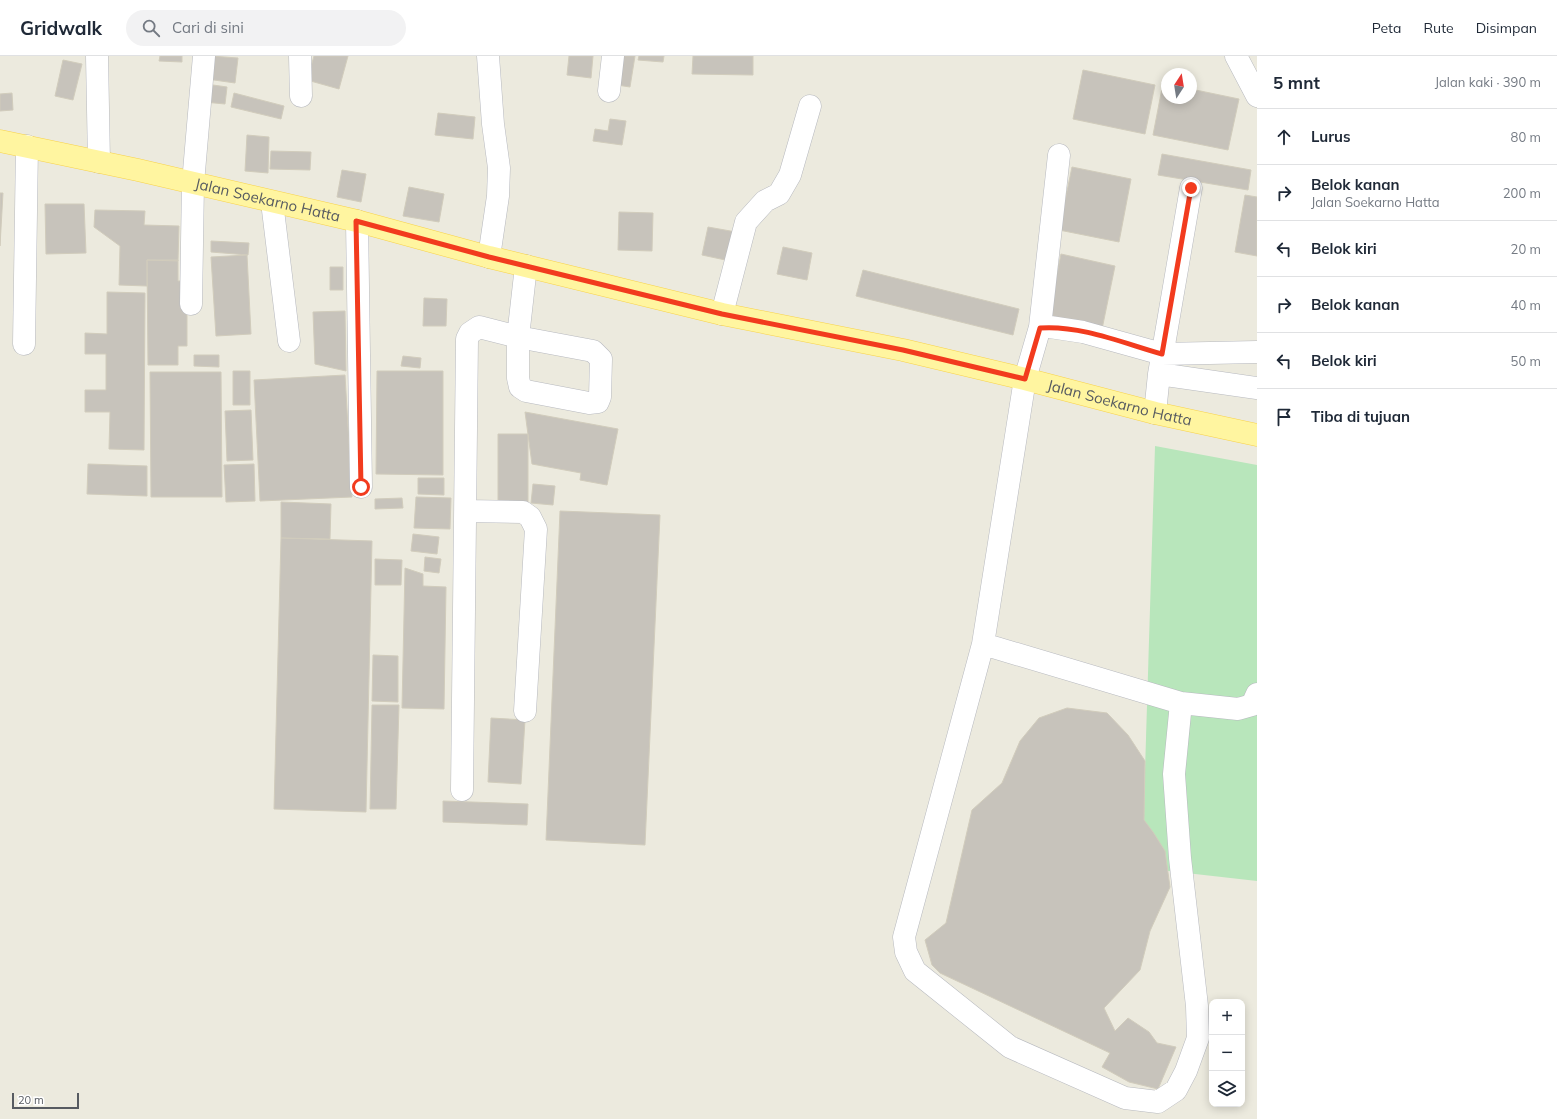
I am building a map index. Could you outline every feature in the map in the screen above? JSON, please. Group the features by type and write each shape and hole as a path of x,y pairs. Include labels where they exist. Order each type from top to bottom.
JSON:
{"main road":[{"name":"Jalan Soekarno Hatta","path":"0,141 193,183 356,221 489,257 722,314 903,350 1025,379 1155,413 1257,434"}],"street":[{"path":"97,56 99,162"},
{"path":"191,304 193,183 204,56"},
{"path":"300,56 300,96"},
{"path":"488,56 493,124 499,168 498,196 489,257"},
{"path":"609,91 613,56"},
{"path":"1236,56 1257,96"},
{"path":"722,314 746,222 765,201 779,194 790,175 810,106"},
{"path":"24,344 27,146"},
{"path":"1059,155 1040,328 1025,379 983,644 908,917 904,937 906,952 915,971 1010,1047 1125,1098 1158,1102 1176,1090 1186,1072 1198,1038 1197,1006 1180,858 1174,774 1181,703"},
{"path":"1155,413 1160,364 1191,188"},
{"path":"272,202 289,341"},
{"path":"356,221 361,487"},
{"path":"462,790 467,339 470,333 479,327 518,336 526,266"},
{"path":"1040,328 1050,327 1083,332 1160,364 1257,388"},
{"path":"1160,364 1257,352"},
{"path":"466,511 523,512 530,517 536,529 525,711"},
{"path":"983,644 1181,703 1238,709 1252,705 1257,694"}],"green space":[{"path":"1155,446 1257,465 1257,881 1142,868"}],"building":[{"path":"160,56 182,56 182,62 159,61"},
{"path":"211,56 238,58 235,83 207,79"},
{"path":"314,56 348,56 339,89 307,80"},
{"path":"569,56 593,56 591,78 567,75"},
{"path":"608,56 635,56 630,87 604,83"},
{"path":"639,56 664,56 663,62 638,60"},
{"path":"693,56 753,56 753,75 692,74"},
{"path":"63,60 82,64 73,100 55,96"},
{"path":"1083,70 1155,85 1145,134 1073,119"},
{"path":"206,84 227,87 225,104 204,102"},
{"path":"1197,90 1239,99 1228,150 1153,135 1161,93 1161,104 1197,104"},
{"path":"12,93 13,110 0,111 0,94"},
{"path":"234,93 284,106 281,119 231,107"},
{"path":"438,113 475,117 473,139 435,135"},
{"path":"610,119 626,121 622,145 593,141 595,129 608,131"},
{"path":"247,135 269,137 268,173 245,171"},
{"path":"271,151 311,152 310,170 270,169"},
{"path":"1162,154 1251,170 1248,190 1158,175"},
{"path":"1072,167 1131,179 1119,242 1059,230"},
{"path":"342,170 366,174 361,202 337,197"},
{"path":"409,187 444,194 439,222 403,216"},
{"path":"0,193 3,193 0,246"},
{"path":"1245,195 1257,197 1257,256 1235,252"},
{"path":"45,204 84,204 86,253 46,254"},
{"path":"95,210 145,211 144,225 179,226 178,261 147,260 147,286 119,285 120,246 94,227"},
{"path":"619,212 653,213 652,251 618,250"},
{"path":"708,227 736,232 730,261 702,255"},
{"path":"211,241 249,243 248,255 211,252"},
{"path":"783,247 812,253 807,280 777,274"},
{"path":"1061,254 1115,266 1101,334 1047,323"},
{"path":"247,255 251,334 216,336 211,257"},
{"path":"147,260 178,260 178,281 187,281 187,346 178,346 178,365 148,365"},
{"path":"330,267 343,267 343,290 330,290"},
{"path":"863,270 1019,309 1013,335 856,296"},
{"path":"107,292 145,293 144,450 109,449 110,412 85,412 85,390 106,390 106,354 85,354 85,333 107,334"},
{"path":"424,298 447,299 446,326 423,326"},
{"path":"345,311 346,371 315,364 313,312"},
{"path":"194,355 219,355 219,367 194,366"},
{"path":"403,356 421,358 420,368 401,366"},
{"path":"233,371 250,371 250,405 233,405"},
{"path":"377,371 443,371 443,475 376,474"},
{"path":"150,372 221,372 222,497 151,497"},
{"path":"345,375 352,497 260,501 254,380"},
{"path":"251,410 253,460 227,461 225,411"},
{"path":"525,412 618,429 607,485 580,480 581,473 532,464"},
{"path":"498,434 528,434 528,503 498,503"},
{"path":"88,464 147,466 147,496 87,494"},
{"path":"254,464 255,501 226,502 224,465"},
{"path":"418,478 444,478 444,495 418,494"},
{"path":"533,484 555,486 553,505 531,503"},
{"path":"416,497 451,498 450,529 414,528"},
{"path":"402,498 403,508 375,509 375,499"},
{"path":"281,502 331,504 330,539 281,538"},
{"path":"560,511 660,515 645,845 546,840"},
{"path":"413,534 439,537 437,554 411,551"},
{"path":"281,538 372,541 366,812 274,809"},
{"path":"425,557 441,559 439,573 424,571"},
{"path":"375,559 402,560 401,585 375,585"},
{"path":"405,568 423,574 423,586 446,587 444,709 402,708"},
{"path":"373,655 398,656 398,702 372,701"},
{"path":"372,705 399,705 396,809 370,809"},
{"path":"1067,708 1107,713 1128,735 1145,761 1144,820 1165,851 1170,887 1150,931 1140,970 1104,1008 1115,1031 1128,1018 1149,1032 1157,1043 1176,1047 1158,1089 1129,1082 1102,1067 1110,1053 940,973 932,965 925,940 946,923 972,810 1002,783 1020,741 1039,718"},
{"path":"491,718 525,720 521,784 488,782"},
{"path":"443,801 528,804 527,825 443,822"}],"route":[{"path":"361,487 356,221 489,257 722,314 903,350 1025,379 1040,328 1050,327 1083,332 1162,354 1191,188"}]}
